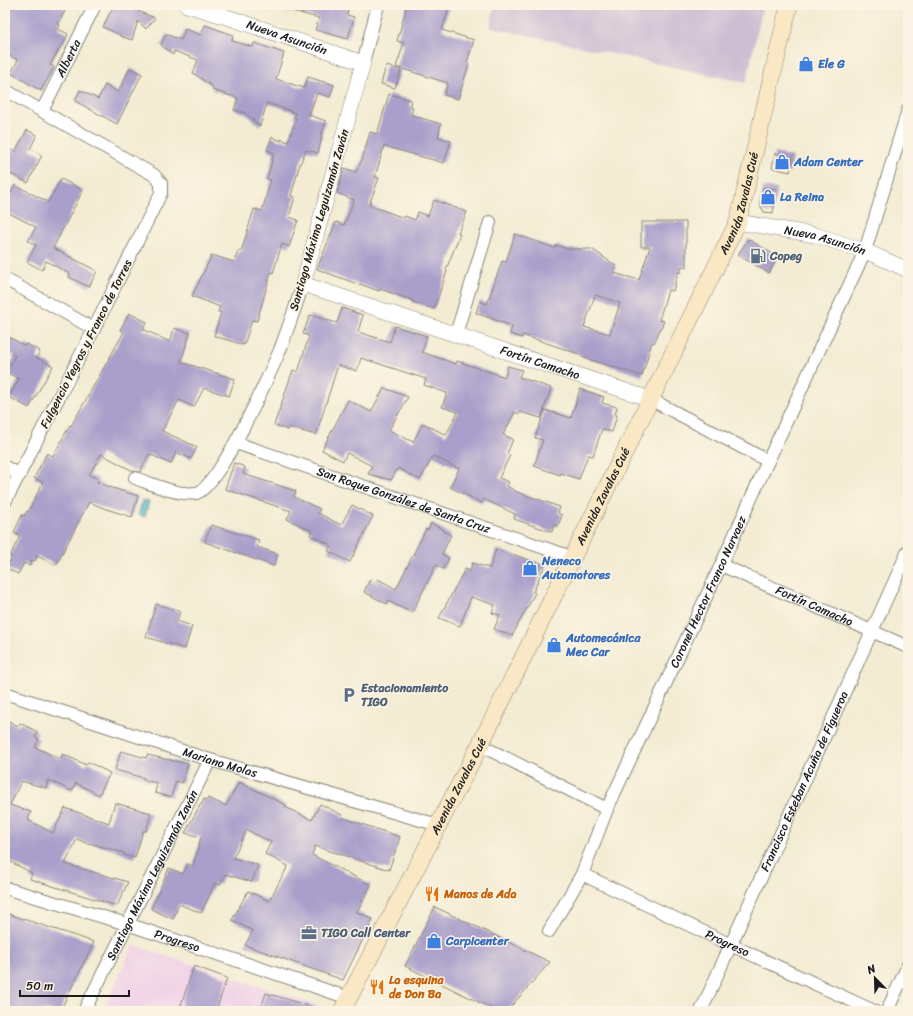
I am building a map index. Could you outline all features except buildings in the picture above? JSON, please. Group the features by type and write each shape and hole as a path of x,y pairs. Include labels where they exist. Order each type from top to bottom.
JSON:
{"main road":[{"name":"Avenida Zavalas Cué","path":"345,1005 480,745 571,557 738,222 789,5"}],"street":[{"name":"Alberta","path":"42,111 95,5"},
{"name":"Nueva Asunción","path":"187,5 363,63"},
{"name":"Santiago Máximo Leguizamón Zaván","path":"134,478 180,493 198,493 207,486 236,443 279,351 303,284 378,5"},
{"path":"5,90 42,111"},
{"name":"Coronel Hector Franco Narvaez","path":"549,931 582,874 607,809 865,251 908,110"},
{"name":"Fulgencio Yegros y Franco de Torres","path":"5,502 94,329 161,193 161,184 154,175 42,111"},
{"path":"456,334 490,222"},
{"name":"Nueva Asunción","path":"738,222 815,235 865,251 908,270"},
{"path":"5,279 94,329"},
{"name":"Fortín Camacho","path":"303,284 650,400 768,461"},
{"name":"San Roque González de Santa Cruz","path":"236,443 571,557"},
{"path":"5,467 20,475"},
{"name":"Francisco Esteban Acuña de Figueroa","path":"701,1011 908,551"},
{"name":"Fortín Camacho","path":"721,565 908,647"},
{"name":"Mariano Molas","path":"5,693 210,760 438,825"},
{"path":"480,745 607,809"},
{"name":"Santiago Máximo Leguizamón Zaván","path":"84,1011 210,760"},
{"name":"Progreso","path":"582,874 874,1011"},
{"name":"Progreso","path":"5,888 127,924 345,1005"},
{"path":"887,1011 908,965"}],"shaded area":[{"path":"495,5 763,5 746,83 490,27"},
{"path":"133,945 319,1006 317,1011 103,1011"}],"water":[{"path":"142,500 149,502 145,517 138,515"}],"place":[{"name":"Ele G","path":"806,64"},
{"name":"Adam Center","path":"782,162"},
{"name":"La Reina","path":"768,197"},
{"name":"Copeg","path":"758,256"},
{"name":"Neneco Automotores","path":"530,568"},
{"name":"Automecánica Mec Car","path":"554,645"},
{"name":"Estacionamiento TIGO","path":"349,695"},
{"name":"Manos de Ada","path":"432,894"},
{"name":"TIGO Call Center","path":"309,933"},
{"name":"Carpicenter","path":"434,941"},
{"name":"La esquina de Don Ba","path":"377,987"}]}
